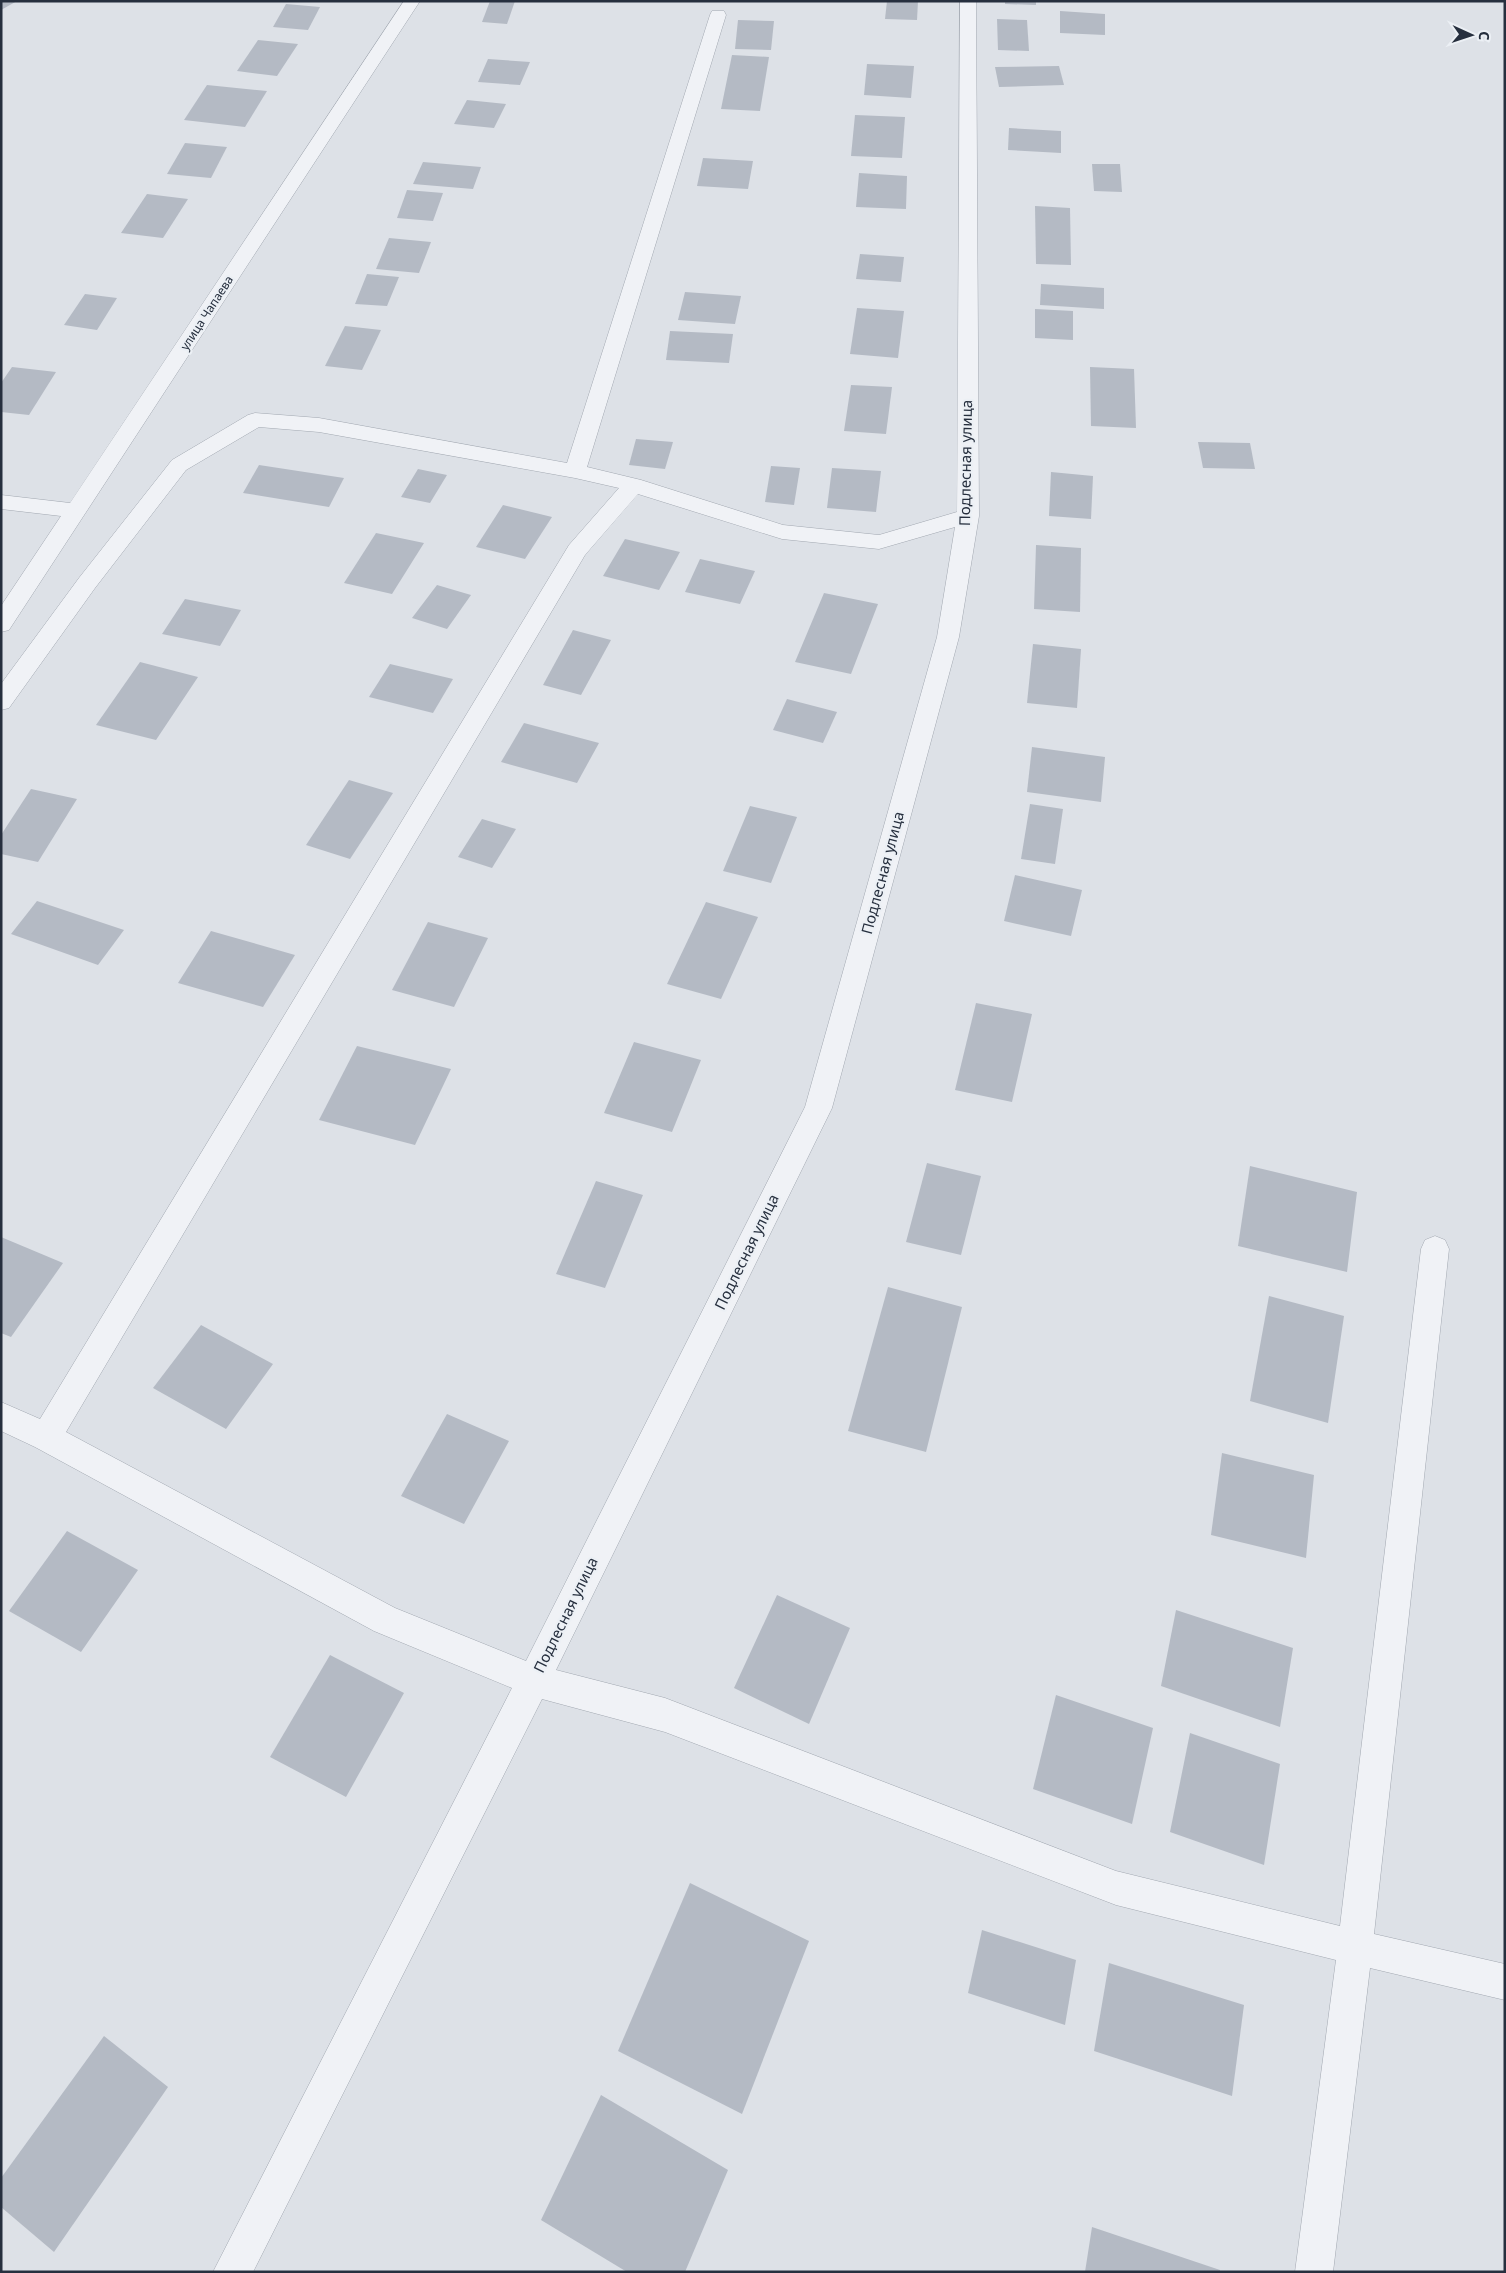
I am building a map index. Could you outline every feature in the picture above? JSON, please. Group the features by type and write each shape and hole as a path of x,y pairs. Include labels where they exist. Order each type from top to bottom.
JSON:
{"street":[{"name":"улица Чапаева","path":"1,624 412,1"},
{"name":"Подлесная улица","path":"232,2272 534,1680 818,1108 948,636 968,516 968,1"},
{"path":"575,471 718,15"},
{"path":"1,702 87,583 178,465 255,420 318,425 575,471 634,485 782,532 878,542 968,516"},
{"path":"46,1438 577,550 634,485"},
{"path":"1,502 76,511"},
{"path":"1314,2272 1355,1947 1435,1249"},
{"path":"1,1416 46,1438 385,1620 534,1680 665,1715 1116,1888 1505,1982"}],"building":[{"path":"1,1 17,1 1,10"},
{"path":"490,1 515,1 507,24 482,22"},
{"path":"887,1 918,1 917,20 885,19"},
{"path":"1005,1 1036,1 1036,5 1005,4"},
{"path":"286,4 320,7 308,30 273,27"},
{"path":"1060,11 1105,14 1105,35 1060,33"},
{"path":"997,19 1027,20 1029,51 998,50"},
{"path":"738,20 774,21 771,50 735,49"},
{"path":"258,40 298,44 277,76 237,71"},
{"path":"732,55 769,57 760,111 721,109"},
{"path":"488,59 530,62 520,85 478,82"},
{"path":"867,64 914,66 911,98 864,95"},
{"path":"1059,66 1064,85 999,87 995,67"},
{"path":"207,85 267,91 245,127 184,120"},
{"path":"467,100 506,104 494,128 454,124"},
{"path":"855,115 905,117 902,158 851,156"},
{"path":"1009,128 1061,131 1061,153 1008,150"},
{"path":"185,143 227,147 211,178 167,174"},
{"path":"703,158 753,161 748,189 697,186"},
{"path":"423,162 481,167 473,189 413,184"},
{"path":"1092,164 1120,164 1122,192 1094,191"},
{"path":"859,173 907,176 906,209 856,207"},
{"path":"407,190 443,193 433,221 397,218"},
{"path":"147,194 188,199 163,238 121,233"},
{"path":"1035,206 1070,208 1071,265 1036,264"},
{"path":"389,238 431,242 419,273 376,269"},
{"path":"860,254 904,257 901,282 856,279"},
{"path":"367,274 399,277 387,306 355,304"},
{"path":"1041,284 1104,288 1104,309 1040,305"},
{"path":"685,292 741,296 735,324 678,320"},
{"path":"85,294 117,298 97,330 64,325"},
{"path":"857,308 904,311 898,358 850,354"},
{"path":"1035,309 1073,311 1073,340 1035,338"},
{"path":"345,326 381,330 362,370 325,366"},
{"path":"670,331 733,334 729,363 666,360"},
{"path":"12,367 56,372 29,415 1,412 1,383"},
{"path":"1090,367 1134,369 1136,428 1091,426"},
{"path":"851,385 892,387 886,434 844,431"},
{"path":"636,439 673,442 665,469 629,465"},
{"path":"1198,442 1250,443 1255,469 1203,468"},
{"path":"259,465 344,478 329,507 243,493"},
{"path":"771,466 800,468 794,505 765,502"},
{"path":"832,468 881,471 876,512 827,508"},
{"path":"418,469 447,475 430,503 401,497"},
{"path":"1051,472 1093,476 1091,519 1049,516"},
{"path":"503,505 552,517 525,559 476,547"},
{"path":"376,533 424,543 392,594 344,583"},
{"path":"625,539 680,552 659,590 603,576"},
{"path":"1036,545 1081,548 1080,612 1034,609"},
{"path":"700,559 755,571 740,604 685,592"},
{"path":"437,585 471,595 447,629 412,618"},
{"path":"824,593 878,604 851,674 795,662"},
{"path":"185,599 241,610 220,646 162,634"},
{"path":"573,630 611,640 581,695 543,685"},
{"path":"1033,644 1081,649 1077,708 1027,703"},
{"path":"140,662 198,677 156,740 96,725"},
{"path":"390,664 453,679 433,713 369,697"},
{"path":"787,699 837,712 823,743 773,730"},
{"path":"524,723 599,743 577,783 501,762"},
{"path":"1032,747 1105,757 1101,802 1027,792"},
{"path":"349,780 393,793 350,859 306,845"},
{"path":"31,789 77,799 38,862 1,854 1,835"},
{"path":"1030,804 1063,809 1055,864 1021,859"},
{"path":"750,806 797,817 771,883 723,871"},
{"path":"482,819 516,829 492,868 458,857"},
{"path":"1015,875 1082,890 1071,936 1004,921"},
{"path":"37,901 124,930 98,965 11,934"},
{"path":"706,902 758,917 721,999 667,984"},
{"path":"428,922 488,938 454,1007 392,990"},
{"path":"211,931 295,955 263,1007 178,983"},
{"path":"976,1003 1032,1014 1012,1102 955,1090"},
{"path":"634,1042 701,1060 672,1132 604,1113"},
{"path":"357,1046 451,1069 415,1145 319,1120"},
{"path":"927,1163 981,1176 961,1255 906,1242"},
{"path":"1250,1166 1357,1192 1347,1272 1238,1246"},
{"path":"596,1181 643,1195 605,1288 556,1274"},
{"path":"1,1237 63,1263 11,1337 1,1333"},
{"path":"888,1287 962,1307 926,1452 848,1431"},
{"path":"1269,1296 1344,1316 1328,1423 1250,1401"},
{"path":"201,1325 273,1364 226,1429 153,1388"},
{"path":"447,1414 509,1441 464,1524 401,1496"},
{"path":"1222,1453 1314,1475 1306,1558 1211,1535"},
{"path":"67,1531 138,1570 81,1652 9,1611"},
{"path":"777,1595 850,1628 809,1724 734,1688"},
{"path":"1176,1610 1293,1648 1280,1727 1161,1686"},
{"path":"330,1655 404,1693 346,1797 270,1757"},
{"path":"1056,1695 1153,1728 1132,1824 1033,1789"},
{"path":"1190,1733 1280,1764 1264,1865 1170,1832"},
{"path":"690,1883 809,1941 742,2114 618,2051"},
{"path":"982,1930 1076,1960 1065,2025 968,1993"},
{"path":"1109,1963 1244,2005 1232,2096 1094,2051"},
{"path":"104,2036 168,2087 54,2252 1,2207 1,2178"},
{"path":"601,2095 728,2170 685,2272 627,2272 541,2220"},
{"path":"1092,2227 1220,2270 1220,2272 1085,2272"}]}
